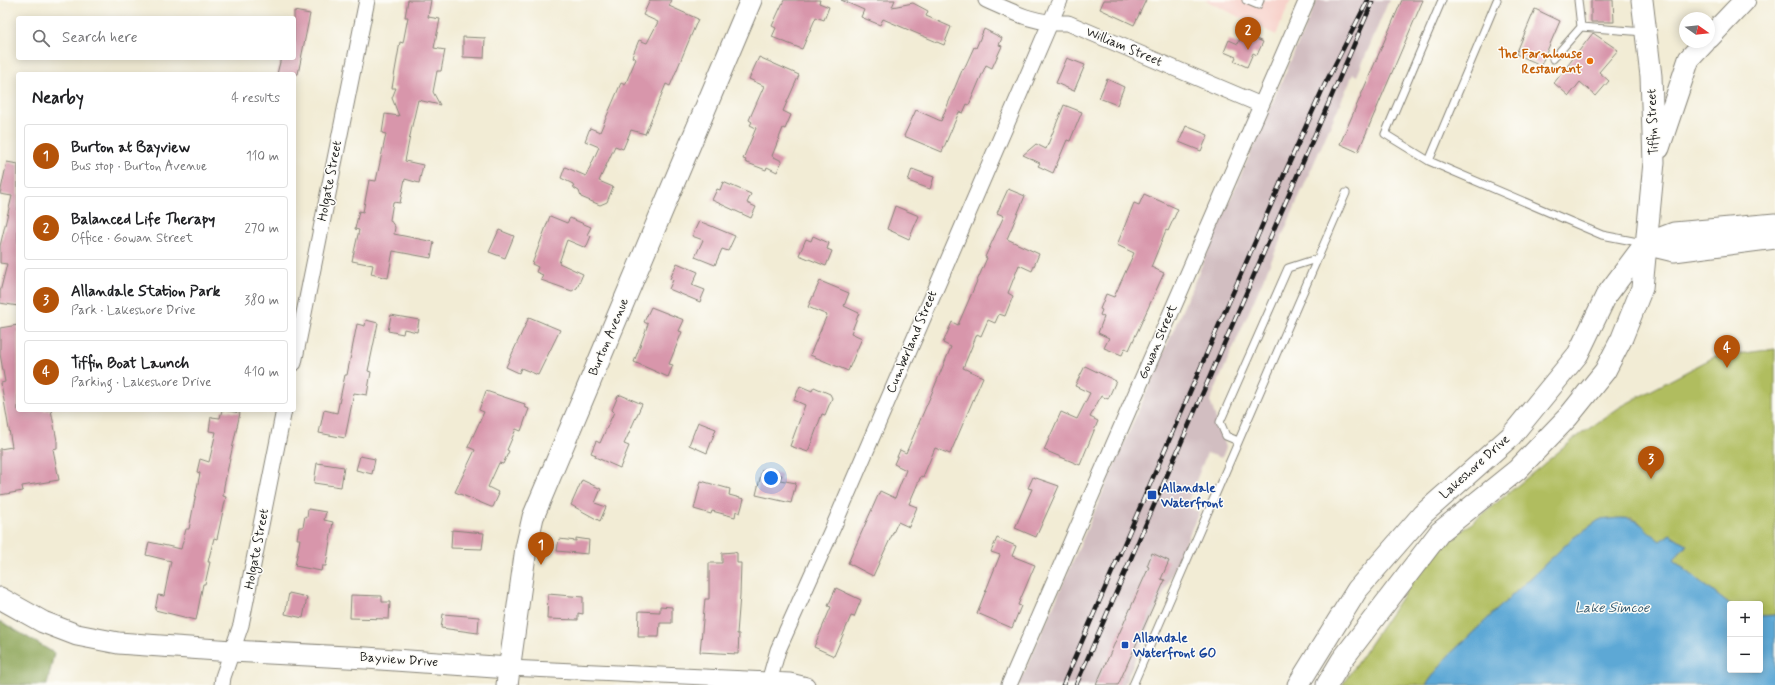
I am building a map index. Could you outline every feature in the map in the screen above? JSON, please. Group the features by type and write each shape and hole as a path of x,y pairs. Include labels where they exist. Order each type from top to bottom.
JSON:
{"main road":[{"name":"Burton Avenue","path":"508,677 526,548 533,517 751,0"},
{"name":"Tiffin Street","path":"1642,0 1651,76 1654,162 1651,212 1645,244"},
{"path":"1715,32 1745,0"},
{"path":"1654,162 1689,59 1699,48"},
{"path":"1645,244 1674,233 1775,224"},
{"path":"1645,244 1674,251 1775,238"},
{"name":"Lakeshore Drive","path":"1298,685 1357,590 1423,514 1511,436 1578,354 1606,296 1645,244"},
{"name":"Lakeshore Drive","path":"1327,685 1342,660 1440,532 1518,470 1568,416 1605,371 1622,338 1642,288 1645,244"},
{"name":"Bayview Drive","path":"0,598 43,622 77,635 118,644 366,658 508,677"}],"street":[{"name":"Holgate Street","path":"296,353 367,0"},
{"name":"William Street","path":"986,0 1030,19 1050,24 1068,23 1260,105"},
{"name":"Cumberland Street","path":"769,683 778,650 835,523 1060,0"},
{"name":"Gowan Street","path":"1009,685 1260,105 1307,0"},
{"name":"Holgate Street","path":"222,685 223,677 241,625 284,412"},
{"name":"Bayview Drive","path":"508,677 769,683 790,681 807,685"}],"lane":[{"path":"1246,0 1258,5 1260,0"},
{"path":"1442,0 1385,134 1429,161 1602,236 1645,244"},
{"path":"1429,161 1497,0"},
{"path":"1553,59 1581,27 1578,0"},
{"path":"1581,27 1646,32"},
{"path":"1133,685 1316,259 1346,193"},
{"path":"1238,441 1226,436 1220,422 1288,268 1316,259"}],"shaded area":[{"path":"1205,0 1291,0 1276,35"},
{"path":"1317,0 1389,0 1357,76 1353,74 1210,401 1226,447 1222,458 1207,453 1186,506 1199,512 1124,685 1019,685"}],"green space":[{"path":"1775,349 1775,615 1763,616 1763,601 1727,601 1727,603 1673,560 1687,545 1670,534 1660,541 1645,530 1639,522 1632,518 1599,520 1573,538 1447,657 1426,685 1342,685 1427,560 1574,439 1620,407 1714,357"},
{"path":"0,621 54,653 47,685 0,685"}],"water":[{"name":"Lake Simcoe","path":"1627,518 1638,522 1660,541 1670,534 1687,545 1673,560 1727,603 1727,673 1763,673 1763,616 1775,615 1775,685 1426,685 1447,657 1573,538 1599,520"}],"building":[{"path":"408,0 431,0 428,17 440,19 434,48 445,50 441,71 437,71 433,92 440,105 418,100 405,161 423,165 419,183 405,179 400,203 393,202 390,220 395,227 394,234 434,242 431,258 393,251 388,278 371,274 373,265 352,261 359,230 355,229 359,211 363,212 369,180 376,181 386,134 382,133 385,114 399,116 392,98 396,88 392,88 400,42 403,43 408,17 405,17"},
{"path":"650,0 672,0 669,6 698,19 670,86 666,84 645,134 631,130 623,149 615,146 599,181 613,187 607,202 600,205 581,197 579,191 574,188 573,184 561,178 565,167 586,176 599,147 585,141 590,128 600,132 621,83 625,85 636,59 632,57 639,40 647,43 658,22 643,15"},
{"path":"784,0 820,0 819,3 829,7 824,20 816,17 802,49 772,37 776,28 772,26"},
{"path":"841,0 895,0 892,7 913,3 928,11 926,16 951,27 944,45 883,19 880,25 861,17 864,10"},
{"path":"1104,0 1146,0 1134,25 1100,9"},
{"path":"1402,0 1423,0 1358,152 1340,144"},
{"path":"1591,0 1613,0 1614,22 1591,22"},
{"path":"1535,9 1560,21 1541,65 1516,54"},
{"path":"294,11 310,14 298,74 296,74 296,72 278,72 280,60 296,60 296,16 294,16"},
{"path":"984,29 1002,38 999,45 1002,46 992,68 986,65 969,105 967,104 963,113 959,112 942,152 904,136 916,110 941,121 963,68 964,69 974,47 976,48"},
{"path":"1242,33 1263,42 1257,55 1253,53 1247,67 1234,61 1236,57 1224,52 1229,40 1238,44"},
{"name":"The Farmhouse Restaurant","path":"1593,33 1618,50 1599,72 1609,81 1596,96 1580,82 1569,96 1554,83"},
{"path":"463,37 485,38 484,58 463,57"},
{"path":"759,57 799,75 783,111 791,115 785,129 783,128 772,156 782,161 777,172 767,167 766,170 745,162 746,160 743,159 756,128 750,125 752,122 749,120 764,86 749,79"},
{"path":"1067,58 1085,65 1074,91 1056,83"},
{"path":"1107,79 1124,87 1117,105 1099,98"},
{"path":"1064,105 1082,112 1070,141 1067,140 1053,173 1038,166 1040,163 1023,155 1036,144 1046,149"},
{"path":"1186,126 1208,135 1201,151 1179,142"},
{"path":"7,162 16,164 16,306 0,303 0,292 7,264 0,263 0,246 12,196 0,194"},
{"path":"912,169 934,177 930,189 908,181"},
{"path":"723,182 751,194 747,203 756,207 751,218 712,200 717,189 720,190"},
{"path":"1008,189 1025,196 1007,239 1039,254 1032,271 1019,265 1008,293 1013,296 1005,316 999,314 995,323 988,320 981,336 977,334 963,368 983,377 950,454 935,448 923,477 921,476 909,504 917,507 909,527 898,522 873,576 848,563 880,491 895,498 906,470 894,464 900,450 906,453 951,347 943,343 952,322 958,325 987,258 985,257 1004,216 997,213"},
{"path":"1144,194 1178,209 1168,231 1166,230 1151,267 1164,273 1129,350 1125,348 1122,355 1104,348 1109,338 1098,333 1104,317 1100,315 1102,310 1100,309 1106,294 1114,297 1134,253 1117,245 1134,203 1139,205"},
{"path":"895,206 919,216 909,239 887,229"},
{"path":"550,216 567,223 570,218 591,227 587,235 591,236 586,248 567,240 559,263 583,274 577,288 572,291 541,280 543,275 536,272 538,267 532,264"},
{"path":"699,221 735,236 728,251 722,249 715,265 695,257 703,240 692,236"},
{"path":"499,230 514,236 505,258 489,252"},
{"path":"813,236 829,243 827,249 832,251 826,266 799,255 806,239 811,241"},
{"path":"677,263 698,272 692,285 705,290 700,302 669,289 673,280 670,279"},
{"path":"820,281 849,293 844,306 859,313 851,333 862,338 848,371 810,355 827,315 808,307"},
{"path":"651,307 684,320 679,331 682,332 669,364 673,365 668,377 634,362 648,324 644,322"},
{"path":"391,315 419,320 417,332 404,329 403,334 388,331"},
{"path":"529,317 560,330 538,375 521,368 519,373 506,367"},
{"path":"366,320 378,323 368,371 371,372 367,395 354,393 345,438 319,433 324,410 337,413 345,375 347,375 357,324 365,326"},
{"path":"16,325 16,412 51,412 57,441 57,448 53,449 59,480 22,486 23,491 0,495 0,449 12,447 1,383 5,382 0,354 0,328"},
{"path":"1085,366 1116,381 1108,399 1101,396 1090,417 1098,421 1080,465 1044,450 1061,412 1077,419 1090,393 1075,386"},
{"path":"800,386 812,391 814,387 830,394 832,398 825,415 822,414 808,452 790,446 805,405 794,400"},
{"path":"486,391 525,404 524,407 529,409 521,431 516,429 503,464 499,463 488,487 499,494 493,507 455,492 475,450 468,447 484,412 479,410"},
{"path":"621,395 642,404 624,444 629,446 620,468 595,457 596,455 591,453 596,441 600,443 614,412 612,410 618,396"},
{"path":"222,412 240,413 224,486 223,496 226,497 217,539 214,538 208,562 210,562 205,584 203,584 196,620 155,610 158,595 164,596 171,561 146,555 149,542 181,549 186,529 189,529 200,473 197,472 200,459 209,462 216,432 209,431 211,417 220,418"},
{"path":"698,422 716,429 707,453 689,445"},
{"path":"360,456 375,459 372,474 356,470"},
{"path":"317,463 344,467 341,487 314,483"},
{"path":"762,470 782,475 780,480 796,483 791,503 756,495"},
{"path":"1033,477 1059,486 1036,537 1015,528 1032,489 1028,488"},
{"path":"582,480 601,489 595,503 606,507 600,521 571,505"},
{"path":"701,481 730,489 729,495 744,499 740,513 736,511 735,517 712,511 711,514 694,509"},
{"path":"308,509 326,512 324,520 333,522 326,566 322,566 321,571 295,566 300,539 297,539 299,527 303,527"},
{"path":"452,530 484,533 482,549 451,548"},
{"path":"576,538 589,540 588,554 557,551 559,539 576,541"},
{"path":"997,538 1016,546 1012,556 1035,565 1018,605 1021,606 1012,628 977,613 1000,555 991,552"},
{"path":"722,553 737,553 737,563 741,563 737,634 739,634 738,654 700,652 705,599 709,599 709,563 722,563"},
{"name":"Allandale Waterfront GO","path":"1152,553 1169,561 1161,579 1165,580 1118,685 1096,685 1149,567 1147,566"},
{"path":"836,588 861,600 854,617 851,616 834,656 814,647 831,607 828,606"},
{"path":"289,593 307,597 303,618 285,614"},
{"path":"548,594 583,597 583,614 578,613 578,620 547,619"},
{"path":"351,595 382,596 382,602 390,602 389,619 350,618"},
{"path":"660,606 672,607 672,623 660,623 659,637 638,637 639,611 660,612"},
{"path":"443,614 479,617 478,633 441,628"}],"railway":[{"path":"1063,685 1287,168 1325,84 1368,0"},
{"path":"1076,685 1372,3"}],"place":[{"name":"Balanced Life Therapy","path":"1248,50"},
{"name":"The Farmhouse Restaurant","path":"1590,61"},
{"name":"Tiffin Boat Launch","path":"1727,368"},
{"name":"Allandale Station Park","path":"1651,479"},
{"name":"Allandale Waterfront","path":"1152,495"},
{"name":"Burton at Bayview","path":"541,565"},
{"name":"Allandale Waterfront GO","path":"1125,645"}]}
